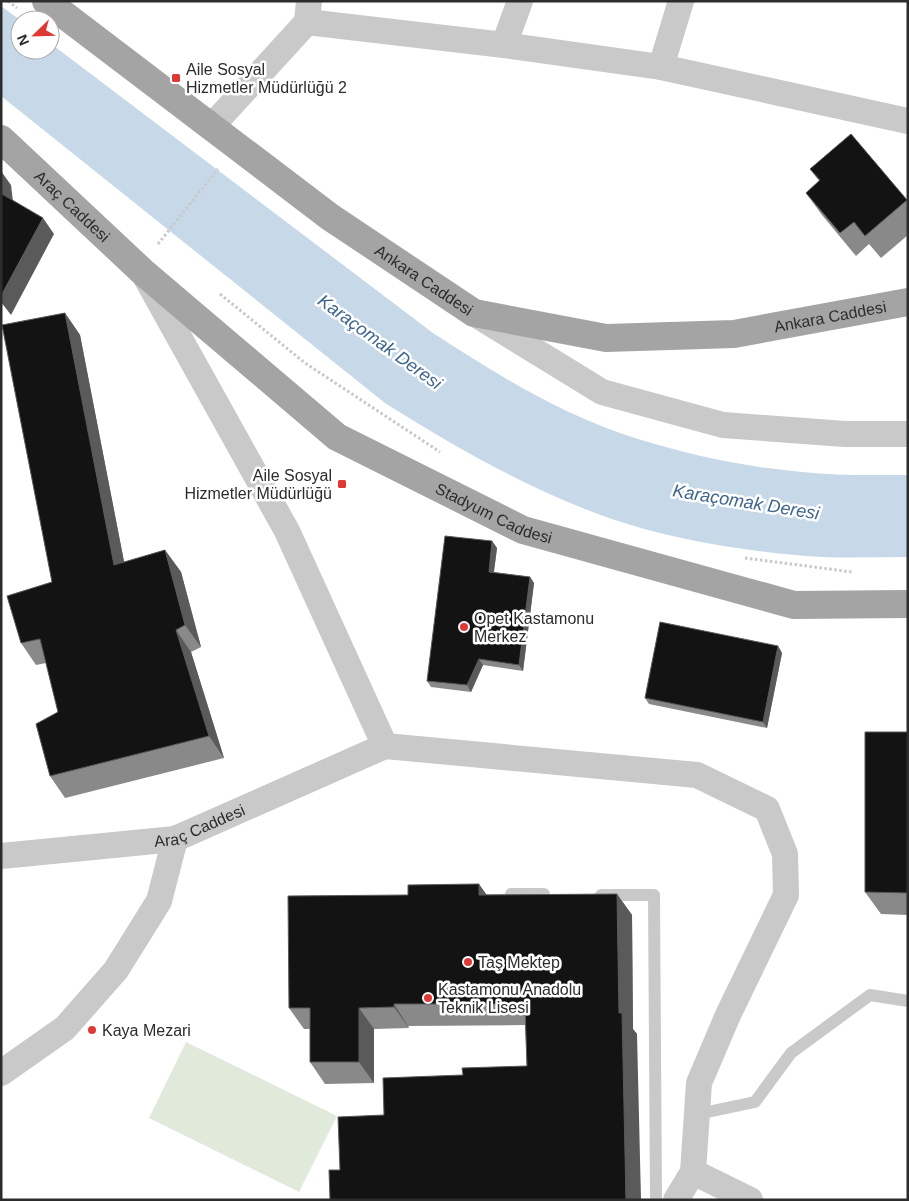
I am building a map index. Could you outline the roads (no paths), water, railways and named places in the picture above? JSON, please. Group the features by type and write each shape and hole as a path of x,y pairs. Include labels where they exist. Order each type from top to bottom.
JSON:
{"main road":[{"name":"Ankara Caddesi","path":"46,1 330,217 474,313 606,338 734,334 908,302"},
{"name":"Araç Caddesi","path":"1,139 144,273"},
{"name":"Stadyum Caddesi","path":"144,273 337,437 523,530 794,604 908,604"}],"street":[{"path":"504,45 520,1"},
{"path":"661,67 681,1"},
{"path":"211,127 308,11 504,45 661,67 908,121"},
{"path":"144,273 286,531 385,746 697,775 767,809 785,854 786,895 728,1015 699,1083 694,1172 676,1200"},
{"path":"474,313 602,392 723,425 845,434 908,434"},
{"name":"Araç Caddesi","path":"1,856 175,839 385,746"},
{"path":"1,1073 65,1028 116,970 160,901 175,839"},
{"path":"694,1172 750,1200"}],"lane":[{"path":"511,894 559,894"},
{"path":"587,895 654,895 656,1200"},
{"path":"698,1114 755,1102 791,1053 870,995 908,1000"}],"water":[{"name":"Karaçomak Deresi","path":"1,6 10,13 10,60 60,60 60,51 433,333 530,392 608,429 676,450 717,460 815,473 908,475 908,557 795,555 723,546 675,537 606,517 577,506 492,466 385,403 1,96"}],"place":[{"name":"Aile Sosyal Hizmetler Müdürlüğü 2","path":"176,78"},
{"name":"Aile Sosyal Hizmetler Müdürlüğü","path":"342,484"},
{"name":"Opet Kastamonu Merkez","path":"464,627"},
{"name":"Taş Mektep","path":"468,962"},
{"name":"Kastamonu Anadolu Teknik Lisesi","path":"428,998"},
{"name":"Kaya Mezari","path":"92,1030"}]}
